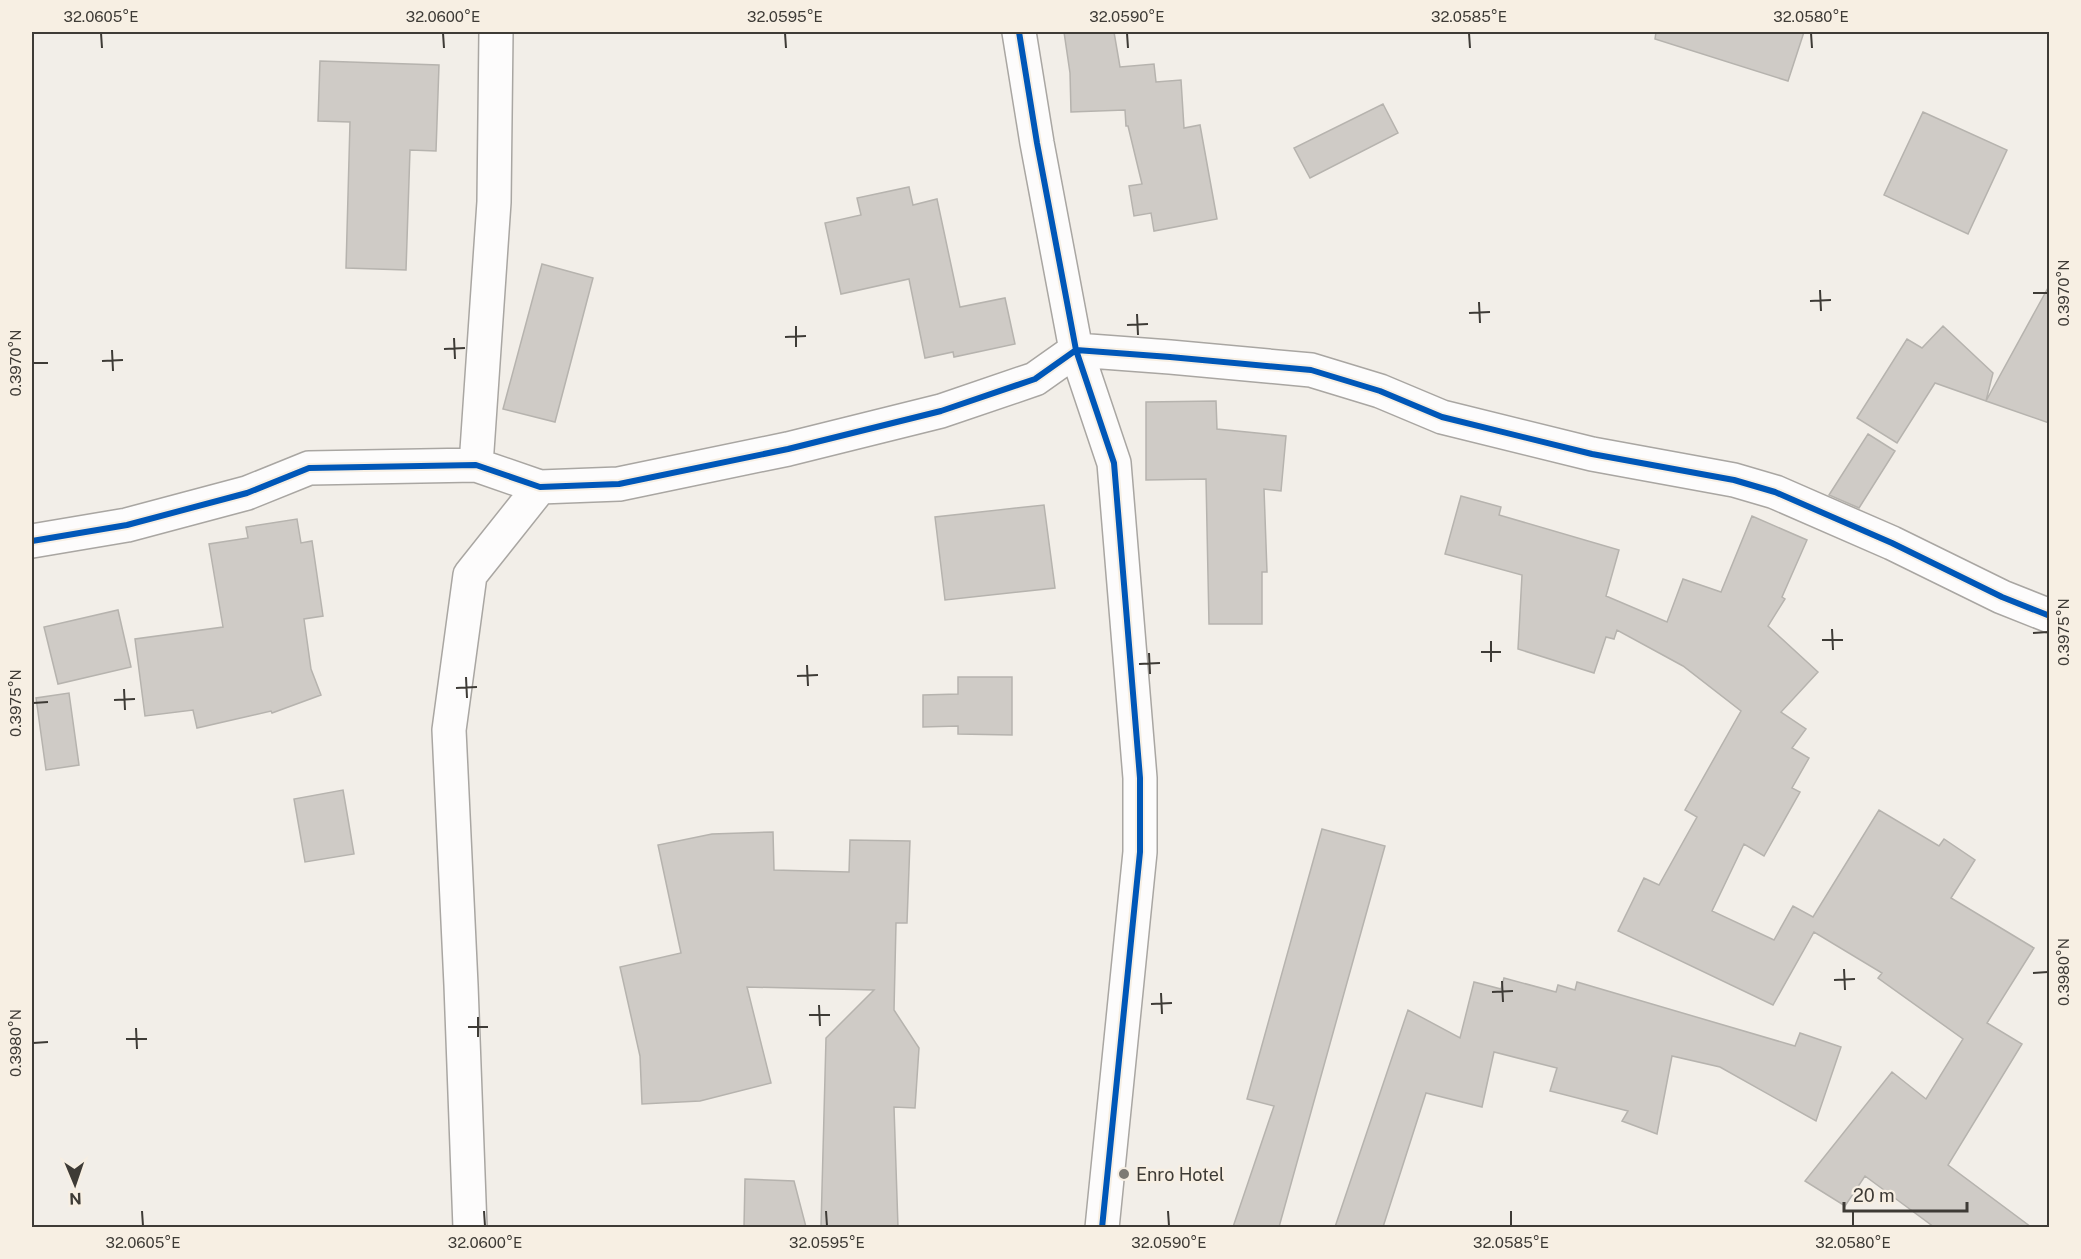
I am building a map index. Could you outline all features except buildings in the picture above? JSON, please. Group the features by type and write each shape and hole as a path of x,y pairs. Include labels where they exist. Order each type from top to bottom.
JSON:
{"street":[{"path":"476,465 494,202 496,32"},
{"path":"1019,32 1037,143 1076,350 1114,463 1140,778 1140,852 1102,1227"},
{"path":"32,541 138,522 247,493 309,468 476,465 540,487 619,484 788,450 941,411 1035,379 1076,350 1311,370 1380,391 1442,417 1592,454 1734,480 1775,492 1892,543 2002,597 2049,616"},
{"path":"470,1227 462,986 449,730 470,575 540,487"}],"cycle path":[{"path":"1019,32 1037,143 1076,350 1311,370 1380,391 1442,417 1592,454 1734,480 1775,492 1892,543 2002,597 2050,616"},
{"path":"32,541 127,525 247,493 309,468 476,465 540,487 619,484 788,449 941,411 1035,379 1076,350 1114,463 1140,778 1140,852 1102,1228"}],"place":[{"name":"Enro Hotel","path":"1124,1174"}]}
